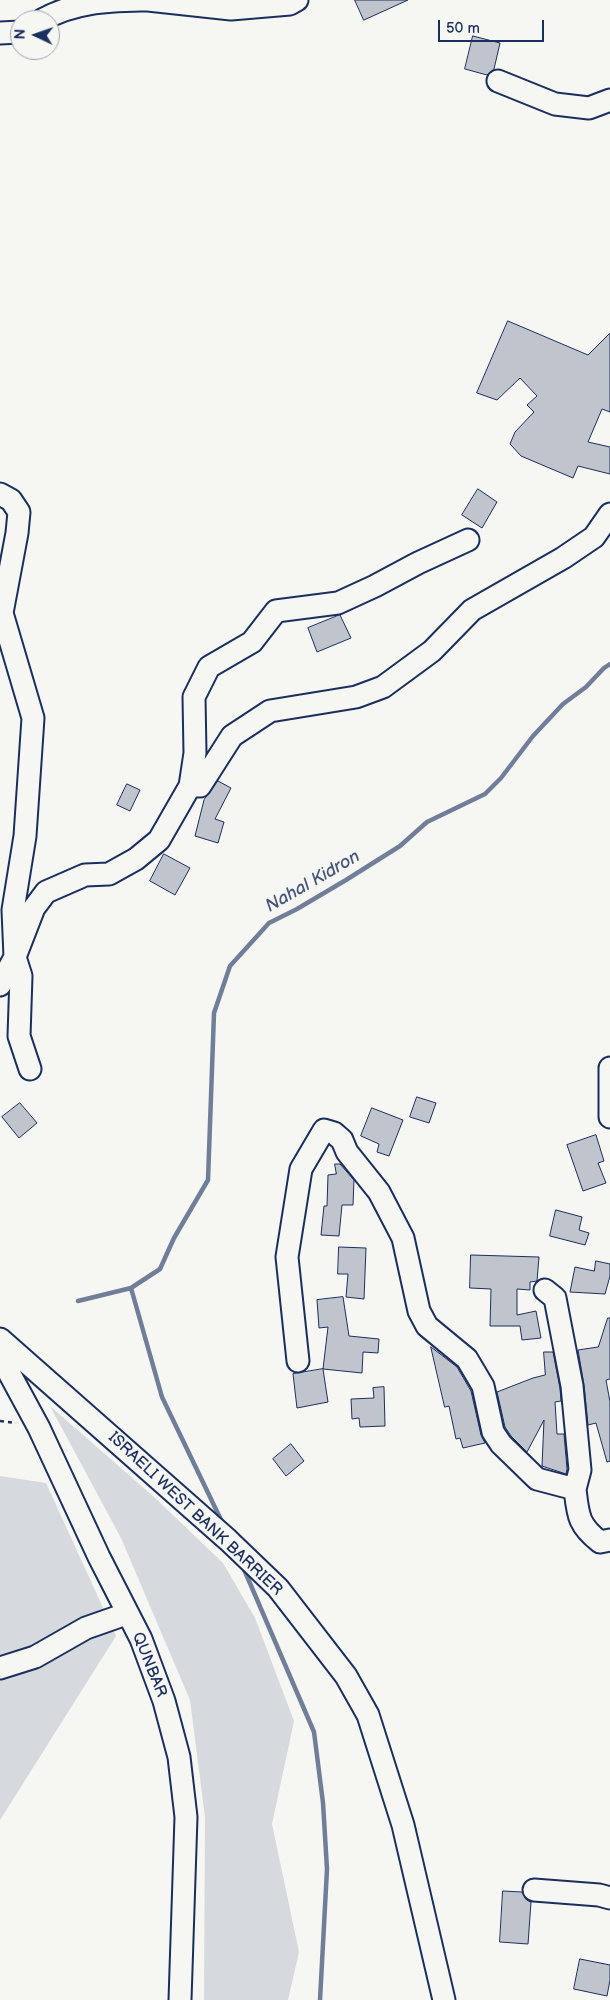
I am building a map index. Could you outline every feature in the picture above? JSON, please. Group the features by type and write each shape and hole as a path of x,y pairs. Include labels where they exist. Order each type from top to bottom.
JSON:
{"street":[{"path":"60,10 99,1 147,0 231,9 290,4 297,0"},
{"path":"498,81 555,104 588,108 610,100"},
{"path":"0,494 10,500 19,512 17,533 2,613 33,718 25,836 13,910 14,957 21,976 19,1036 30,1069"},
{"path":"190,786 200,786 232,736 270,711 356,697 383,687 432,651 472,610 564,558 594,536 610,514"},
{"path":"0,985 34,908 46,892 85,875 109,874 136,859 159,840 190,786 195,753 194,697 209,667 252,642 276,611 338,603 375,586 418,562 468,540"},
{"path":"610,1068 610,1116"},
{"path":"298,1361 287,1257 301,1169 324,1130 334,1133 342,1140 347,1152 379,1192 403,1238 419,1312 427,1326 467,1359 483,1386 493,1432 502,1444 537,1479 575,1489"},
{"path":"544,1290 555,1298 572,1386 580,1470 575,1489 578,1518 590,1534 600,1542 610,1540"},
{"name":"ISRAELI WEST BANK BARRIER","path":"0,1338 228,1540 278,1588 346,1676 368,1715 402,1825 444,2000"},
{"name":"QUNBAR","path":"0,1360 6,1367 39,1428 126,1614 141,1640 164,1701 179,1757 186,1817 180,2000"},
{"path":"0,1668 35,1657 86,1628 126,1614"},
{"path":"534,1890 599,1895 610,1898"}],"shaded area":[{"path":"50,1406 154,1497 223,1563 255,1618 294,1721 272,1824 299,1952 288,2000 204,2000 205,1817 190,1700 121,1538"},
{"path":"0,1476 46,1483 116,1636 0,1820"}],"building":[{"path":"355,0 408,0 364,20"},
{"path":"473,36 500,43 494,69 487,75 465,69"},
{"path":"508,321 588,355 610,333 610,412 602,409 588,442 610,447 610,474 578,466 573,478 521,456 510,444 515,432 534,412 527,405 537,396 520,378 497,400 477,393"},
{"path":"478,489 497,502 482,528 462,515"},
{"path":"340,615 351,638 317,652 308,628"},
{"path":"218,781 231,788 215,819 224,822 218,843 195,836 204,800"},
{"path":"127,784 140,790 130,811 117,805"},
{"path":"164,854 190,868 175,895 150,881"},
{"path":"417,1097 436,1103 429,1123 410,1117"},
{"path":"20,1103 37,1123 19,1138 2,1117"},
{"path":"372,1108 403,1120 389,1156 377,1152 379,1144 361,1136"},
{"path":"596,1135 604,1161 598,1163 606,1183 583,1191 567,1145"},
{"path":"335,1164 340,1164 354,1180 353,1205 342,1205 339,1236 321,1235 324,1206 327,1206 328,1175 336,1174"},
{"path":"556,1210 582,1217 579,1230 589,1233 585,1245 550,1236"},
{"path":"339,1247 366,1248 364,1299 346,1297 348,1274 338,1274"},
{"path":"471,1255 539,1257 537,1281 530,1282 530,1290 517,1289 517,1315 536,1311 541,1338 522,1340 520,1326 490,1326 491,1289 470,1288"},
{"path":"596,1261 610,1264 610,1276 605,1294 570,1292 575,1267 594,1271"},
{"path":"343,1297 349,1336 379,1339 378,1353 363,1352 362,1373 323,1369 328,1327 319,1328 317,1300"},
{"path":"608,1318 610,1318 610,1379 606,1380 610,1402 610,1461 607,1462 596,1423 588,1425 578,1350 598,1347"},
{"path":"431,1347 457,1367 471,1391 481,1435 485,1443 463,1448 460,1438 456,1439 449,1406 445,1407"},
{"path":"544,1352 553,1352 560,1388 561,1401 555,1402 557,1434 564,1434 566,1474 542,1466 544,1420 527,1452 505,1427 497,1392 545,1375"},
{"path":"323,1369 328,1402 297,1408 293,1374"},
{"path":"384,1387 385,1426 360,1427 359,1418 352,1419 351,1399 374,1398 373,1388"},
{"path":"291,1444 304,1461 286,1476 273,1459"},
{"path":"503,1891 522,1892 527,1900 531,1902 528,1944 500,1942"},
{"path":"580,1959 610,1965 607,1996 574,1989"}],"waterway":[{"name":"Nahal Kidron","path":"78,1301 131,1288 160,1269 174,1238 208,1180 214,1013 230,966 269,923 297,909 400,846 427,822 485,794 501,778 533,736 563,704 586,687 610,664"},
{"path":"131,1288 162,1397 223,1524"},
{"path":"243,1567 314,1732 323,1803 327,1869 320,2000"}]}
